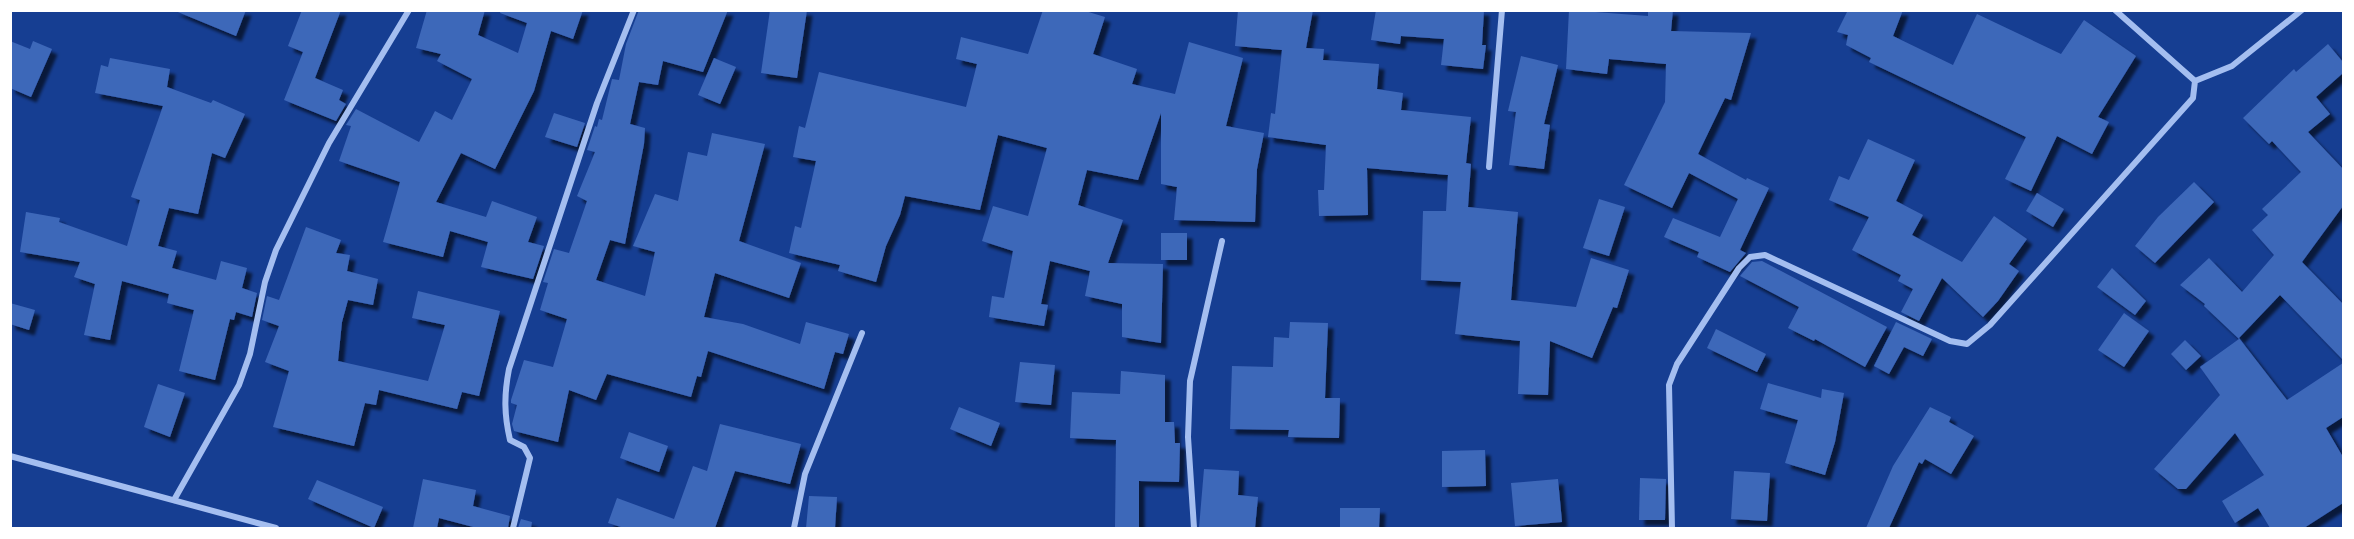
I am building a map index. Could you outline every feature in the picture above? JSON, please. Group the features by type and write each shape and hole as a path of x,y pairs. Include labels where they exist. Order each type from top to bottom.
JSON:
{"street":[{"path":"174,500 239,385 250,354 265,282 276,250 329,143 409,10"},
{"path":"513,528 530,458 524,447 510,440 504,417 503,400 509,369 597,103 634,10"},
{"path":"1489,167 1502,10"},
{"path":"2115,10 2195,81"},
{"path":"2195,81 2232,66 2302,10"},
{"path":"1672,528 1669,385 1677,364 1739,268 1750,257 1765,255 1772,257 1950,341 1967,344 1990,325 2193,98 2195,81"},
{"path":"1194,528 1188,437 1190,381 1222,241"},
{"path":"794,528 805,474 862,333"},
{"path":"10,456 276,528"}],"building":[{"path":"173,10 246,10 236,36"},
{"path":"302,10 341,10 315,78 343,90 339,100 346,104 336,121 284,100 303,52 288,46"},
{"path":"427,10 485,10 478,35 518,53 527,23 500,13 501,10 583,10 573,39 551,31 534,91 495,169 461,153 436,202 486,217 492,201 537,217 528,242 544,246 533,279 481,267 488,242 450,231 443,257 383,242 400,182 339,161 351,126 346,125 356,109 419,142 435,111 452,120 472,79 437,61 441,54 416,48"},
{"path":"639,10 728,10 703,72 663,61 658,85 639,82 630,124 645,128 644,144 625,244 610,240 596,280 645,296 655,252 633,246 655,194 678,201 688,152 707,156 712,133 765,144 739,241 801,263 789,298 715,273 704,317 743,324 800,344 806,322 849,334 843,354 835,352 824,389 708,351 701,377 697,376 691,397 607,374 596,400 569,390 558,442 514,431 512,424 517,405 511,403 511,400 524,360 553,367 567,319 540,310 548,283 543,282 554,249 569,253 587,201 577,196 595,152 587,150 595,126 597,127 599,119 602,120 612,79 619,80 626,44"},
{"path":"770,10 807,10 797,78 761,73"},
{"path":"1043,10 1082,10 1105,17 1093,54 1137,69 1132,84 1175,94 1189,42 1243,58 1226,126 1264,133 1257,169 1255,222 1174,220 1177,187 1161,184 1161,113 1138,180 1087,170 1078,205 1123,220 1108,263 1163,264 1161,343 1122,337 1122,304 1085,296 1090,271 1050,261 1041,304 1048,305 1044,326 989,317 992,296 1004,298 1013,251 982,241 993,206 1028,216 1047,148 998,135 980,210 905,196 900,215 886,246 876,282 838,271 840,265 789,253 795,226 801,228 816,161 793,157 799,126 805,128 819,72 966,107 977,64 956,59 961,37 1028,54"},
{"path":"1238,10 1313,10 1306,48 1324,49 1323,60 1379,64 1377,89 1403,93 1401,110 1471,117 1466,163 1471,164 1468,207 1518,212 1511,300 1576,307 1591,258 1629,270 1617,308 1613,307 1592,358 1550,341 1548,395 1518,394 1520,341 1455,334 1461,282 1421,280 1423,211 1446,211 1448,175 1367,168 1368,215 1319,216 1318,190 1324,190 1326,145 1268,137 1271,113 1275,114 1282,50 1235,46"},
{"path":"1376,10 1484,10 1482,45 1486,45 1483,69 1441,65 1444,39 1401,36 1400,44 1371,40"},
{"path":"1569,10 1648,16 1648,10 1673,10 1671,31 1751,33 1731,100 1725,98 1698,154 1746,180 1747,178 1769,188 1740,250 1746,253 1730,272 1697,257 1699,252 1664,237 1673,218 1720,237 1738,199 1689,173 1672,208 1624,185 1665,102 1666,64 1609,59 1607,74 1566,69"},
{"path":"1848,10 1903,10 1893,36 1953,65 1977,14 2061,54 2084,20 2136,56 2098,117 2109,122 2092,154 2057,136 2031,191 2005,179 2026,137 1869,62 1871,58 1846,45 1848,35 1837,32"},
{"path":"10,41 30,49 33,41 52,49 31,97 10,88"},
{"path":"2328,44 2343,62 2343,73 2316,97 2330,114 2308,132 2343,169 2343,206 2302,262 2343,304 2343,360 2280,295 2239,338 2287,400 2343,363 2343,417 2326,428 2343,457 2343,503 2304,528 2270,528 2258,508 2235,523 2222,501 2264,475 2235,433 2186,489 2178,489 2154,469 2220,395 2200,367 2239,339 2204,306 2205,304 2180,285 2209,258 2242,292 2274,255 2252,230 2268,215 2262,209 2301,172 2272,141 2269,144 2243,118 2294,69 2296,72"},
{"path":"1521,56 1558,65 1544,124 1550,125 1544,169 1509,165 1516,112 1508,111"},
{"path":"110,58 170,69 167,87 211,103 213,100 245,114 225,158 212,153 198,214 169,208 158,246 177,251 172,268 216,280 221,261 247,268 242,288 257,293 252,317 236,312 234,320 230,319 215,380 179,371 194,310 167,303 169,294 122,281 110,340 84,335 95,284 74,277 80,262 20,252 26,212 60,218 59,222 127,246 140,200 131,197 163,106 95,93 101,65 108,67"},
{"path":"714,58 736,67 720,104 698,95"},
{"path":"554,113 585,123 577,147 545,137"},
{"path":"1868,139 1915,160 1896,201 1923,215 1912,235 1962,262 1994,216 2027,239 2009,264 2019,271 1998,301 1983,317 1942,278 1919,321 1901,312 1913,289 1898,281 1901,275 1852,250 1869,217 1829,200 1839,176 1849,180"},
{"path":"2194,182 2214,202 2155,263 2135,246 2158,217"},
{"path":"2037,193 2064,209 2053,227 2026,211"},
{"path":"1599,199 1625,207 1609,256 1583,248"},
{"path":"306,227 341,240 336,253 350,255 347,271 378,279 373,305 348,300 342,322 338,361 428,381 445,325 412,318 418,291 500,311 479,396 462,392 457,409 379,390 376,405 365,403 354,446 273,427 289,371 265,362 279,326 262,320 267,296 279,300"},
{"path":"1161,233 1187,233 1187,260 1161,260"},
{"path":"1762,261 1887,327 1865,367 1815,339 1814,341 1788,328 1799,307 1740,276 1752,262"},
{"path":"2112,268 2146,301 2135,315 2097,287"},
{"path":"10,303 35,310 29,330 10,324"},
{"path":"2124,313 2149,331 2124,367 2098,350"},
{"path":"1290,322 1328,323 1325,398 1340,398 1339,438 1288,437 1289,430 1230,429 1232,366 1273,367 1274,337 1289,338"},
{"path":"1896,322 1932,339 1923,356 1904,347 1889,374 1874,366"},
{"path":"1716,329 1766,354 1757,372 1707,348"},
{"path":"2185,340 2201,356 2186,370 2171,354"},
{"path":"1020,362 1055,365 1051,405 1015,402"},
{"path":"1121,371 1165,375 1165,422 1174,422 1175,443 1180,443 1179,482 1139,481 1139,528 1115,528 1116,440 1070,438 1072,392 1120,394"},
{"path":"1768,383 1821,398 1822,389 1844,393 1835,442 1825,475 1785,463 1798,420 1760,409"},
{"path":"158,384 185,393 170,437 144,427"},
{"path":"959,407 1000,423 991,446 950,429"},
{"path":"1930,407 1951,417 1949,422 1974,436 1951,474 1925,459 1922,464 1919,462 1889,528 1866,528 1893,466"},
{"path":"720,424 801,444 790,484 735,471 715,528 624,528 608,523 617,498 674,519 693,466 707,471"},
{"path":"629,432 668,446 659,472 620,458"},
{"path":"1485,450 1486,486 1442,487 1442,451"},
{"path":"1204,469 1239,471 1238,495 1258,497 1255,528 1199,528"},
{"path":"1734,471 1770,473 1767,521 1731,519"},
{"path":"1640,478 1666,479 1665,520 1639,520"},
{"path":"423,479 476,490 473,506 510,516 508,528 477,528 439,518 437,528 413,528"},
{"path":"1558,479 1562,522 1515,526 1511,483"},
{"path":"317,480 383,507 374,528 308,499"},
{"path":"809,496 837,497 835,528 806,528"},
{"path":"1340,508 1380,508 1379,528 1340,528"},
{"path":"521,519 532,522 531,528 518,528"}]}
